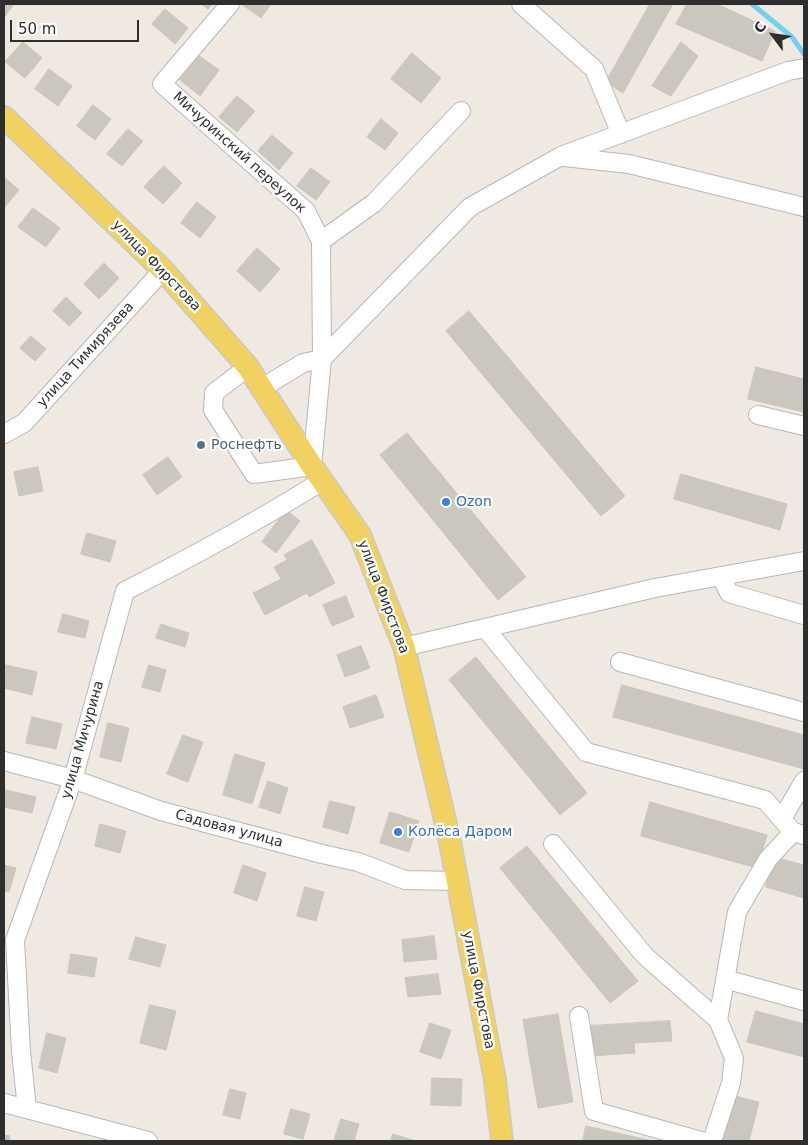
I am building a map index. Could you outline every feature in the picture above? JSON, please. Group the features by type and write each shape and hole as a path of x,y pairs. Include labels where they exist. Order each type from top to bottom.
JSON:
{"main road":[{"name":"улица Фирстова","path":"4,117 163,270 248,367 317,474 360,535 404,647 449,837 495,1080 502,1141"}],"street":[{"name":"Мичуринский переулок","path":"230,4 162,84 306,211 322,240 322,359 317,474"},
{"path":"521,4 594,69 621,134"},
{"path":"262,388 303,363 322,359 470,206 561,156 796,69"},
{"path":"322,240 374,203 461,111"},
{"path":"561,156 629,164 804,207"},
{"name":"улица Тимирязева","path":"4,434 24,423 163,270"},
{"path":"248,367 214,393 213,410 254,474 317,474"},
{"path":"758,415 804,426"},
{"name":"улица Мичурина","path":"27,1109 21,1051 15,940 73,779 125,591 275,510 317,474"},
{"path":"404,647 655,588 804,561"},
{"path":"721,576 729,593 804,615"},
{"path":"484,628 586,752 765,800 799,834 768,859 737,912 718,1020"},
{"path":"620,662 804,712"},
{"name":"Садовая улица","path":"4,761 73,779 161,811 358,862 405,880 457,881"},
{"path":"782,819 804,781"},
{"path":"553,844 645,956 718,1020 734,1058 731,1083 712,1141"},
{"path":"725,979 804,1000"},
{"path":"579,1016 594,1110 701,1141"},
{"path":"4,1103 148,1141"}],"building":[{"path":"4,4 14,4 4,18"},
{"path":"202,4 212,4 208,9"},
{"path":"245,4 271,4 261,18 244,6"},
{"path":"650,4 673,4 623,93 606,82"},
{"path":"687,4 717,4 775,31 762,61 676,24"},
{"path":"165,9 188,28 175,44 152,24"},
{"path":"23,42 42,58 25,78 5,62"},
{"path":"681,42 698,56 671,96 652,86"},
{"path":"412,53 441,78 421,103 391,79"},
{"path":"198,55 219,70 200,96 180,80"},
{"path":"49,69 72,86 58,106 35,89"},
{"path":"237,96 255,111 237,132 219,117"},
{"path":"93,105 111,119 95,140 77,126"},
{"path":"381,119 398,133 385,150 367,137"},
{"path":"128,129 143,141 122,166 107,154"},
{"path":"272,135 293,153 279,170 258,151"},
{"path":"164,166 182,183 163,204 144,187"},
{"path":"311,168 330,182 316,200 297,186"},
{"path":"4,177 19,190 4,208"},
{"path":"197,202 216,217 200,238 181,223"},
{"path":"33,208 60,228 46,247 18,227"},
{"path":"257,248 280,269 260,292 237,271"},
{"path":"104,263 119,278 99,299 84,284"},
{"path":"66,297 82,313 69,326 53,311"},
{"path":"469,311 625,496 601,516 446,331"},
{"path":"31,336 46,349 35,361 20,348"},
{"path":"756,367 804,379 804,412 748,399"},
{"path":"407,433 526,577 498,600 380,455"},
{"path":"168,457 182,477 157,495 143,475"},
{"path":"38,467 43,491 19,496 14,472"},
{"path":"681,474 787,504 780,530 674,499"},
{"path":"286,510 300,521 276,553 262,542"},
{"path":"87,533 116,541 110,562 81,554"},
{"path":"312,540 335,583 309,597 307,593 265,615 253,593 281,579 274,567 287,560 284,555"},
{"path":"346,596 354,617 332,626 323,605"},
{"path":"63,614 89,621 85,638 58,632"},
{"path":"161,624 189,633 185,647 156,638"},
{"path":"361,646 370,668 345,677 337,655"},
{"path":"476,657 587,793 560,815 449,680"},
{"path":"6,665 37,672 32,695 4,688"},
{"path":"149,665 166,670 160,692 142,687"},
{"path":"622,685 804,735 804,769 613,717"},
{"path":"376,695 384,717 350,728 343,707"},
{"path":"32,717 62,724 56,749 26,743"},
{"path":"108,723 129,728 121,762 100,757"},
{"path":"183,735 203,742 188,782 167,774"},
{"path":"235,754 265,763 252,804 223,795"},
{"path":"268,781 288,788 280,814 259,807"},
{"path":"6,790 36,797 32,813 4,807"},
{"path":"330,801 355,807 348,834 323,827"},
{"path":"650,802 767,835 757,868 641,836"},
{"path":"390,812 419,821 409,852 380,843"},
{"path":"100,824 126,831 120,853 95,846"},
{"path":"527,846 638,981 610,1003 500,868"},
{"path":"774,857 804,865 804,898 766,887"},
{"path":"4,865 16,868 9,892 4,891"},
{"path":"243,865 266,873 257,901 234,893"},
{"path":"305,887 324,892 316,921 297,916"},
{"path":"434,936 437,959 404,962 402,940"},
{"path":"136,937 166,945 160,967 129,959"},
{"path":"71,954 97,958 94,977 68,973"},
{"path":"438,974 441,994 408,997 405,978"},
{"path":"150,1005 176,1011 166,1050 140,1043"},
{"path":"756,1011 804,1024 804,1057 747,1042"},
{"path":"558,1014 573,1102 538,1108 523,1020"},
{"path":"670,1021 672,1041 634,1043 635,1053 592,1056 590,1026"},
{"path":"430,1023 451,1030 441,1059 420,1052"},
{"path":"47,1033 66,1038 57,1073 39,1068"},
{"path":"432,1078 462,1079 461,1106 431,1105"},
{"path":"230,1089 246,1093 240,1119 223,1115"},
{"path":"731,1095 759,1102 749,1141 720,1141"},
{"path":"291,1109 310,1114 303,1139 284,1134"},
{"path":"341,1119 359,1124 354,1141 334,1141"},
{"path":"586,1126 653,1141 583,1141"},
{"path":"393,1134 415,1141 391,1141"},
{"path":"4,1135 10,1136 9,1141 4,1141"}],"waterway":[{"path":"752,4 792,37 804,54"}],"place":[{"name":"Роснефть","path":"201,445"},
{"name":"Ozon","path":"446,502"},
{"name":"Колёса Даром","path":"398,832"}]}
